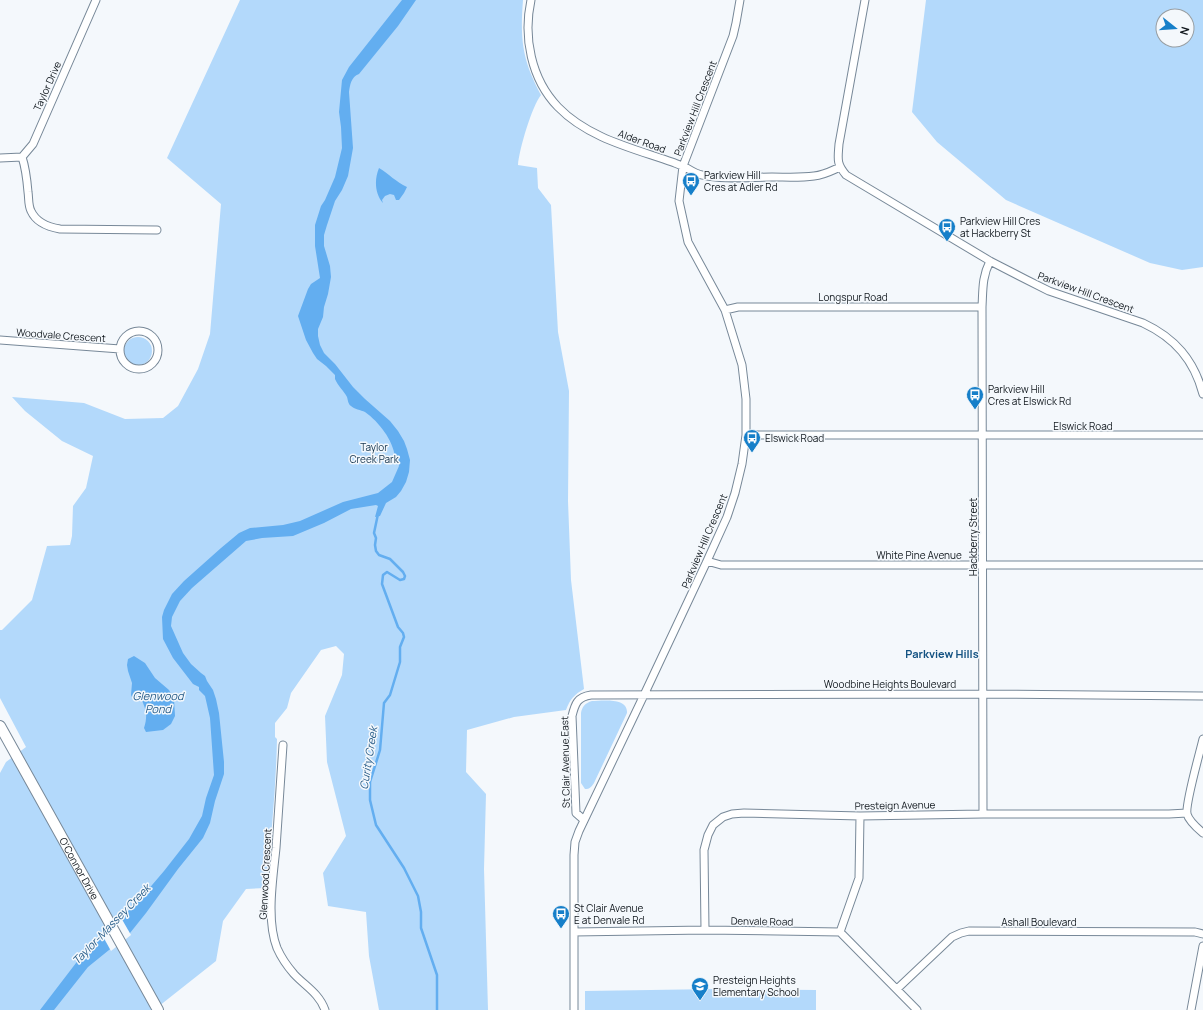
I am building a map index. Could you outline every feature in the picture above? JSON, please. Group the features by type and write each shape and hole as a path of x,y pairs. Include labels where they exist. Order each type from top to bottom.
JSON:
{"main road":[{"name":"O'Connor Drive","path":"0,726 158,1010"}],"street":[{"name":"Taylor Drive","path":"22,158 33,144 96,0"},
{"name":"Alder Road","path":"531,0 528,14 528,33 529,48 535,70 545,90 557,106 572,120 595,134 683,166 701,175 737,177 813,176 827,173 840,167"},
{"name":"Parkview Hill Crescent","path":"574,932 574,848 579,831 708,561 727,517 742,464 746,435 746,399 742,366 725,310 688,242 679,201 683,166 733,36 740,0"},
{"path":"840,167 838,157 839,144 865,0"},
{"path":"0,158 22,158 26,169 31,211 41,223 52,228 157,230"},
{"name":"Parkview Hill Crescent","path":"840,167 846,174 854,179 990,260 1048,291 1143,323 1159,332 1178,346 1188,359 1198,378 1203,394"},
{"name":"Hackberry Street","path":"983,814 984,565 982,307 983,281 990,260"},
{"name":"Longspur Road","path":"725,310 738,307 982,307"},
{"path":"134,331 142,331 150,334 156,340 158,356 154,363 148,368 140,370 125,364 121,357 120,349 122,341 127,335 134,331"},
{"name":"Woodvale Crescent","path":"0,340 120,349"},
{"name":"Elswick Road","path":"746,435 1203,435"},
{"name":"White Pine Avenue","path":"708,561 721,564 1203,565"},
{"name":"Woodbine Heights Boulevard","path":"578,701 583,696 591,695 984,694 1203,696"},
{"name":"St Clair Avenue East","path":"578,701 572,716 576,813 584,820"},
{"path":"1203,739 1187,813 1190,820 1203,833"},
{"name":"Glenwood Crescent","path":"283,745 271,907 273,934 277,948 284,960 294,974 319,997 324,1010"},
{"name":"Presteign Avenue","path":"705,930 704,850 708,835 713,825 723,817 732,814 860,816 1187,813"},
{"path":"860,816 859,878 840,932 917,1010"},
{"name":"Denvale Road","path":"574,932 705,930 840,932"},
{"name":"Ashall Boulevard","path":"897,989 952,937 968,931 1195,932 1203,934"},
{"path":"574,932 574,1010"},
{"path":"1191,1010 1203,946"}],"green space":[{"name":"Taylor Creek Park","path":"240,0 523,0 522,38 526,60 541,95 526,128 518,165 537,168 538,188 551,205 558,332 569,391 568,501 571,580 584,689 573,697 566,710 514,717 467,730 466,772 486,794 484,869 488,1010 379,1010 369,956 366,912 328,906 323,873 346,836 327,762 325,716 342,675 344,654 336,646 321,650 291,693 287,708 275,723 275,737 277,739 276,776 266,888 246,889 223,921 216,961 154,1010 0,1010 0,773 6,762 26,747 0,698 0,630 2,630 32,600 47,546 70,545 72,536 73,506 86,488 93,456 62,441 25,411 12,397 84,403 125,419 163,418 178,406 198,369 210,334 221,204 167,158"},
{"path":"926,0 1203,0 1203,267 1182,270 1150,263 1006,200 937,142 912,112"},
{"path":"138,337 148,341 152,351 148,361 138,365 128,361 124,351 128,341"},
{"path":"592,701 619,702 626,708 627,713 594,783 590,788 585,789 581,783 581,713 584,706"},
{"name":"Presteign Heights Elementary School","path":"716,989 816,990 816,1010 585,1010 585,991"}],"water":[{"path":"402,0 416,0 398,26 359,74 354,77 350,84 349,92 353,148 348,176 335,201 324,235 324,246 330,266 331,277 323,317 318,329 318,336 324,353 335,364 353,387 390,421 398,431 404,441 410,460 406,482 396,497 386,503 380,516 375,517 378,506 376,505 351,509 324,523 293,536 262,538 246,541 192,588 180,601 172,617 171,626 183,653 191,664 205,676 213,690 219,713 224,774 215,801 210,823 203,838 130,933 88,967 54,1010 40,1010 89,946 135,905 164,871 189,839 202,816 206,798 214,775 210,718 205,696 199,690 199,687 193,684 173,658 163,639 162,617 172,594 184,581 239,533 250,528 283,525 300,521 343,502 378,493 392,482 399,466 391,444 380,426 365,412 350,405 346,395 336,382 335,375 317,359 306,340 298,316 308,289 311,284 320,278 315,246 315,225 321,206 335,177 342,148 339,112 342,80 349,67"},
{"path":"379,168 407,187 399,200 396,200 394,195 390,194 385,196 382,200 383,203 380,199 376,187 376,177"},
{"name":"Glenwood Pond","path":"134,656 145,663 155,678 169,690 174,699 175,716 171,724 163,730 146,732 144,728 146,713 143,702 141,698 137,696 132,697 131,695 132,683 127,665 128,659"}],"pier":[{"path":"120,916 131,935 111,951 101,933"}],"waterway":[{"name":"Curity Creek","path":"378,514 374,533 376,538 376,551 379,555 390,559 405,576 404,579 400,580 387,572 383,575 382,584 398,627 403,633 404,637 400,647 400,662 390,695 384,703 380,750 370,782 370,800 376,825 404,868 418,896 421,912 421,928 437,975 437,1010"}],"place":[{"name":"Parkview Hill Cres at Adler Rd","path":"691,196"},
{"name":"Parkview Hill Cres at Hackberry St","path":"947,242"},
{"name":"Parkview Hill Cres at Elswick Rd","path":"975,410"},
{"name":"Elswick Road","path":"752,453"},
{"name":"St Clair Avenue E at Denvale Rd","path":"561,929"},
{"name":"Presteign Heights Elementary School","path":"700,1001"}],"district":[{"name":"Parkview Hills","path":"942,653"}],"water label":[{"name":"Taylor-Massey Creek","path":"111,924"}]}
